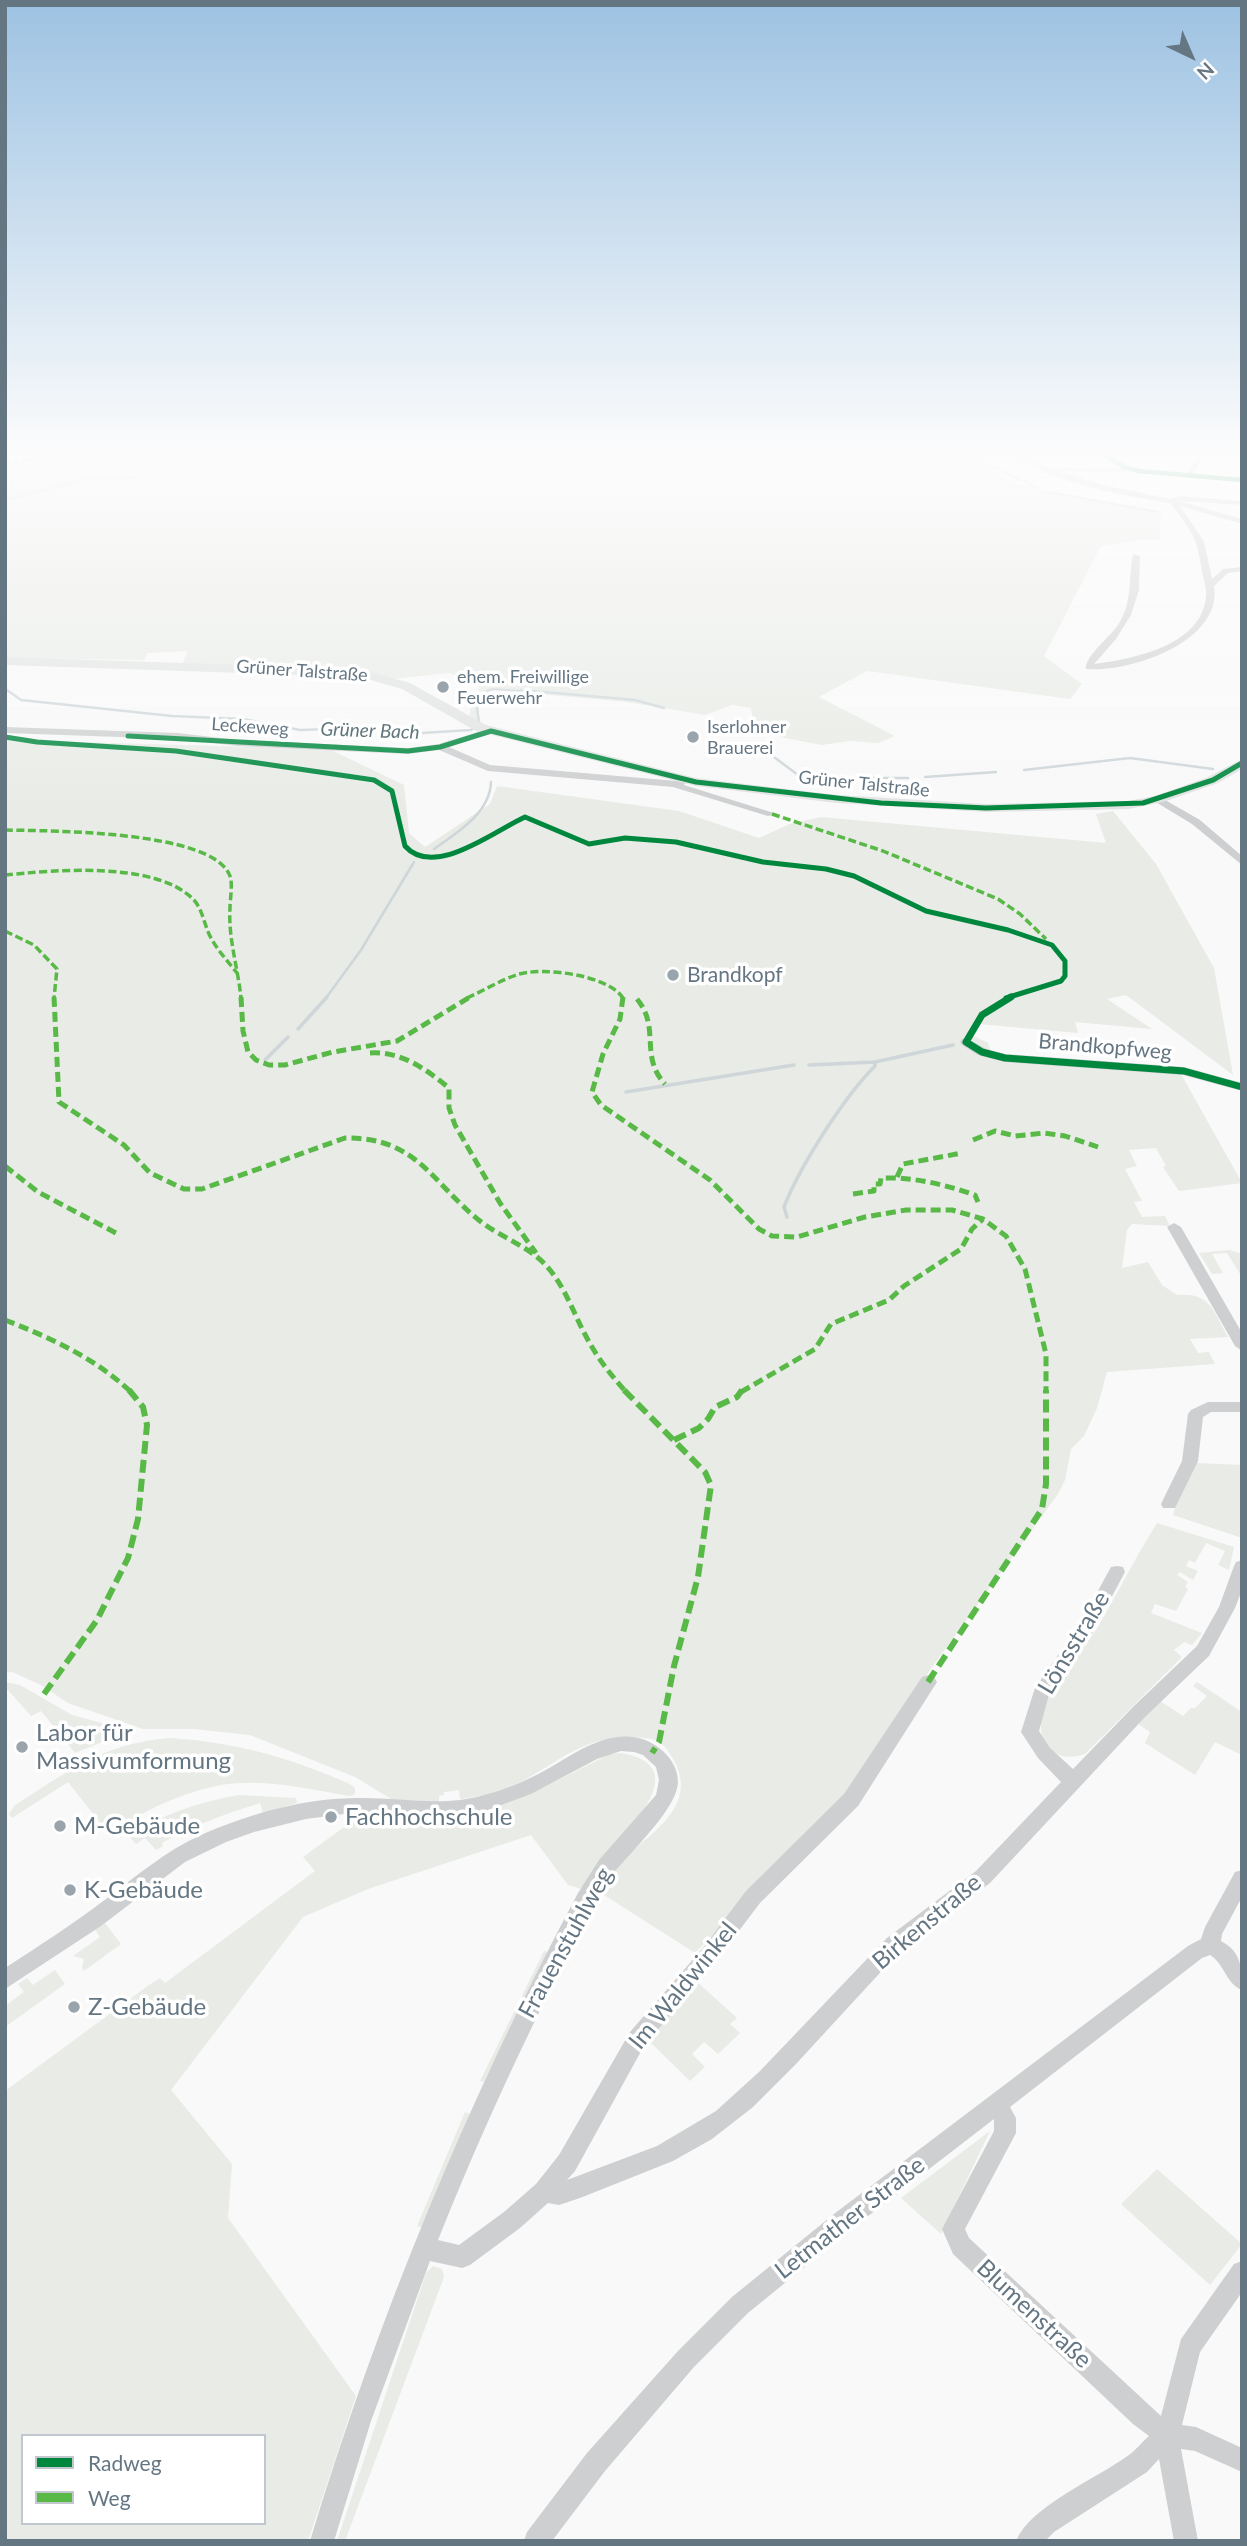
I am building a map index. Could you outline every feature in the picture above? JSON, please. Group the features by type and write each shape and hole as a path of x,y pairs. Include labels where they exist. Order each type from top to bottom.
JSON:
{"main road":[{"name":"Grüner Talstraße","path":"5,660 361,673 406,686 481,728 681,782 837,799 935,807 1057,808 1128,805 1158,799 1213,780 1242,763"}],"street":[{"path":"1135,572 1131,612 1123,626 1090,662 1089,667 1130,659 1185,637 1203,618 1210,600 1207,572"},
{"path":"1210,585 1225,572"},
{"name":"Leckeweg","path":"5,730 177,736 238,743 408,751 440,747 481,728"},
{"path":"440,747 488,768 681,782 699,793 772,814"},
{"path":"1158,799 1196,822 1242,862"},
{"name":"Brandkopfweg","path":"967,1042 982,1052 1005,1058 1184,1071 1242,1087"},
{"path":"1174,1227 1242,1346"},
{"path":"1169,1504 1190,1461 1196,1414 1208,1407 1242,1407"},
{"name":"Birkenstraße","path":"544,2192 559,2194 665,2155 722,2119 750,2094 895,1943 962,1896 1140,1711 1203,1651 1227,1608 1242,1566"},
{"name":"Lönsstraße","path":"1074,1782 1044,1753 1030,1731 1041,1693 1087,1627 1117,1572"},
{"name":"Im Waldwinkel","path":"424,2248 462,2257 544,2192 567,2163 637,2039 709,1955 753,1897 851,1800 928,1682"},
{"name":"Frauenstuhlweg","path":"5,1980 115,1905 167,1863 224,1834 298,1812 333,1806 424,1811 478,1805 527,1787 614,1744 639,1746 655,1754 669,1774 666,1794 617,1852 587,1894 487,2097 424,2248 364,2406 322,2541"},
{"path":"1242,1878 1212,1933 1210,1945 1223,1952 1242,1981"},
{"name":"Letmather Straße","path":"536,2541 596,2462 686,2359 740,2305 842,2222 996,2104 1186,1959 1210,1945"},
{"name":"Blumenstraße","path":"996,2104 1005,2118 1005,2133 953,2229 961,2246 1141,2416 1167,2435 1196,2439 1242,2460"},
{"path":"1186,2541 1167,2435 1189,2347 1242,2272"},
{"path":"1028,2541 1045,2523 1138,2463 1167,2435"}],"shaded area":[{"path":"5,572 1088,572 1044,656 1082,684 1070,699 867,671 819,697 895,736 878,743 849,741 822,745 784,738 748,727 753,721 751,708 732,705 705,715 627,702 495,690 481,699 479,726 469,718 471,705 464,694 470,691 475,693 481,688 450,673 391,679 371,674 182,664 188,651 148,653 144,660 5,658"},
{"path":"5,740 329,749 404,785 409,833 425,847 490,804 497,786 679,811 759,838 790,824 821,817 1106,843 1096,814 1113,811 1156,864 1214,968 1233,1075 1126,995 1107,999 1152,1029 1075,1022 1078,1033 979,1024 972,1035 988,1043 993,1059 1181,1074 1242,1183 1179,1191 1163,1167 1166,1166 1156,1148 1129,1150 1137,1166 1125,1169 1142,1201 1134,1202 1142,1217 1165,1216 1170,1226 1132,1224 1127,1230 1122,1268 1148,1262 1162,1285 1177,1295 1197,1297 1210,1305 1228,1337 1190,1339 1198,1353 1209,1352 1215,1364 1107,1372 1097,1408 1084,1436 1071,1449 1065,1480 1058,1494 922,1681 842,1799 695,1953 601,1893 621,1861 664,1822 677,1803 681,1786 678,1768 666,1749 657,1741 623,1737 588,1745 507,1789 490,1794 460,1799 459,1790 444,1792 444,1795 439,1796 439,1802 393,1800 355,1777 250,1735 194,1729 143,1729 68,1703 41,1685 12,1672 5,1673"},
{"path":"1229,1250 1242,1254 1242,1277 1227,1253 1212,1254 1223,1273 1212,1274 1199,1253"},
{"path":"1194,1463 1242,1465 1242,1538 1173,1515 1182,1483"},
{"path":"1157,1523 1234,1547 1229,1570 1218,1565 1225,1551 1206,1543 1195,1563 1189,1560 1186,1566 1198,1571 1193,1580 1180,1572 1177,1575 1188,1582 1185,1587 1188,1589 1176,1611 1155,1604 1151,1613 1202,1633 1192,1645 1184,1642 1174,1650 1182,1657 1085,1754 1071,1757 1058,1755 1050,1749 1042,1735 1042,1719 1047,1702 1067,1668 1099,1625"},
{"path":"5,1682 20,1685 72,1715 123,1729 124,1733 75,1753 41,1711 31,1716 8,1690 5,1690"},
{"path":"1197,1682 1242,1712 1242,1755 1215,1742 1195,1775 1145,1743 1150,1732 1138,1724 1160,1701 1183,1716 1191,1708 1195,1708 1207,1696 1193,1686"},
{"path":"170,1738 240,1747 284,1759 350,1784 355,1788 355,1794 350,1796 266,1783 216,1786 160,1805 109,1834 68,1782 12,1818 9,1814 14,1806 52,1781 106,1752"},
{"path":"621,1753 642,1760 653,1769 655,1782 643,1811 581,1889 568,1885 531,1835 368,1889 303,1917 171,2090 232,2164 228,2218 356,2396 308,2541 5,2541 5,2091 149,1985 160,1978 165,1983 315,1871 303,1857 351,1822 388,1817 434,1820 460,1817 530,1794 610,1754"},
{"path":"239,1795 296,1798 297,1803 263,1813 260,1803 247,1807 186,1831 162,1843 163,1846 156,1850 145,1838 136,1844 129,1836 154,1821 181,1810"},
{"path":"105,1923 121,1944 84,1971 84,1959 73,1956 100,1937 95,1930"},
{"path":"544,1951 548,1952 484,2082 480,2081"},
{"path":"55,1970 65,1984 5,2027 5,2006 24,1992 18,1984 27,1978 33,1985"},
{"path":"695,1980 737,2018 730,2024 740,2033 718,2054 704,2042 692,2054 705,2067 690,2081 646,2038"},
{"path":"465,2112 470,2114 423,2228 417,2226"},
{"path":"990,2131 941,2234 901,2198"},
{"path":"1157,2169 1242,2244 1210,2285 1121,2204"},
{"path":"433,2266 442,2269 444,2277 345,2541 337,2541 426,2273"}],"waterway":[{"name":"Grüner Bach","path":"5,689 9,691"},
{"name":"Grüner Bach","path":"486,692 492,689 537,692"},
{"name":"Grüner Bach","path":"9,691 21,700 172,716 243,719 300,730 362,728 422,733 471,730 479,723 476,698 489,690"},
{"name":"Grüner Bach","path":"521,690 635,700 664,708"},
{"name":"Grüner Bach","path":"743,745 770,754 802,778 908,778"},
{"name":"Grüner Bach","path":"1024,770 1130,758 1213,769"},
{"name":"Grüner Bach","path":"925,777 996,772"},
{"path":"434,849 479,813 489,793 491,782"},
{"path":"326,998 361,950 414,862"},
{"path":"298,1029 327,997"},
{"path":"265,1060 288,1037"},
{"path":"875,1062 953,1045"},
{"path":"787,1217 784,1207 812,1153 850,1095 875,1066 875,1062"},
{"path":"809,1065 875,1062"},
{"path":"626,1092 794,1065"}],"marked path":[{"path":"772,814 883,851 998,899 1020,914 1046,939"},
{"path":"5,830 103,832 145,838 201,852 223,865 231,877 229,926 239,975 243,1031 248,1052 256,1060 269,1065 285,1065 333,1052 397,1041 461,1001 518,974 546,971 576,975 607,985 623,996 620,1019 603,1054 592,1092 601,1105 710,1180 759,1229 772,1236 797,1237 865,1217 906,1210 952,1210 983,1219 1006,1236 1025,1269 1046,1354 1046,1484 1042,1509 928,1682"},
{"path":"5,875 49,871 131,874 177,888 196,903 213,943 237,973"},
{"path":"5,931 34,945 57,969 54,1000 59,1102 124,1145 150,1173 184,1189 202,1189 345,1138 367,1138 405,1151 480,1221 532,1253 549,1268 564,1291 596,1354 634,1401 705,1472 711,1485 698,1577 674,1666 659,1742 652,1753"},
{"path":"637,999 649,1020 651,1064 665,1084"},
{"path":"370,1053 385,1052 424,1067 449,1088 449,1108 455,1125 500,1203 536,1253"},
{"path":"973,1140 995,1131 1015,1136 1051,1133 1098,1147"},
{"path":"897,1177 903,1164 962,1153"},
{"path":"5,1166 38,1192 116,1233"},
{"path":"853,1194 874,1191 874,1184 880,1184 881,1178 907,1178 940,1184 975,1195 978,1202"},
{"path":"674,1440 704,1424 715,1407 737,1397 743,1389 815,1349 831,1324 889,1300 904,1286 961,1249 972,1229 983,1219"},
{"path":"5,1320 61,1344 100,1366 132,1392 146,1412 147,1418 138,1519 128,1558 97,1620 71,1660 44,1694"}],"cycle path":[{"path":"128,736 408,751 440,747 491,731 696,782 881,803 986,808 1143,803 1213,780 1242,763"},
{"path":"5,737 37,742 176,751 374,780 387,785 392,791 401,837 405,846 420,857 432,858 459,851 525,817 589,844 625,838 676,842 763,862 826,869 854,876 926,911 1008,930 1052,945 1065,961 1065,976 1061,981 1004,999 982,1015 966,1042 982,1052 1005,1058 1184,1071 1242,1087"}],"place":[{"name":"ehem. Freiwillige Feuerwehr","path":"443,687"},
{"name":"Iserlohner Brauerei","path":"693,737"},
{"name":"Brandkopf","path":"673,975"},
{"name":"Labor für Massivumformung","path":"22,1747"},
{"name":"Fachhochschule","path":"331,1817"},
{"name":"M-Gebäude","path":"60,1826"},
{"name":"K-Gebäude","path":"70,1890"},
{"name":"Z-Gebäude","path":"74,2007"}]}
